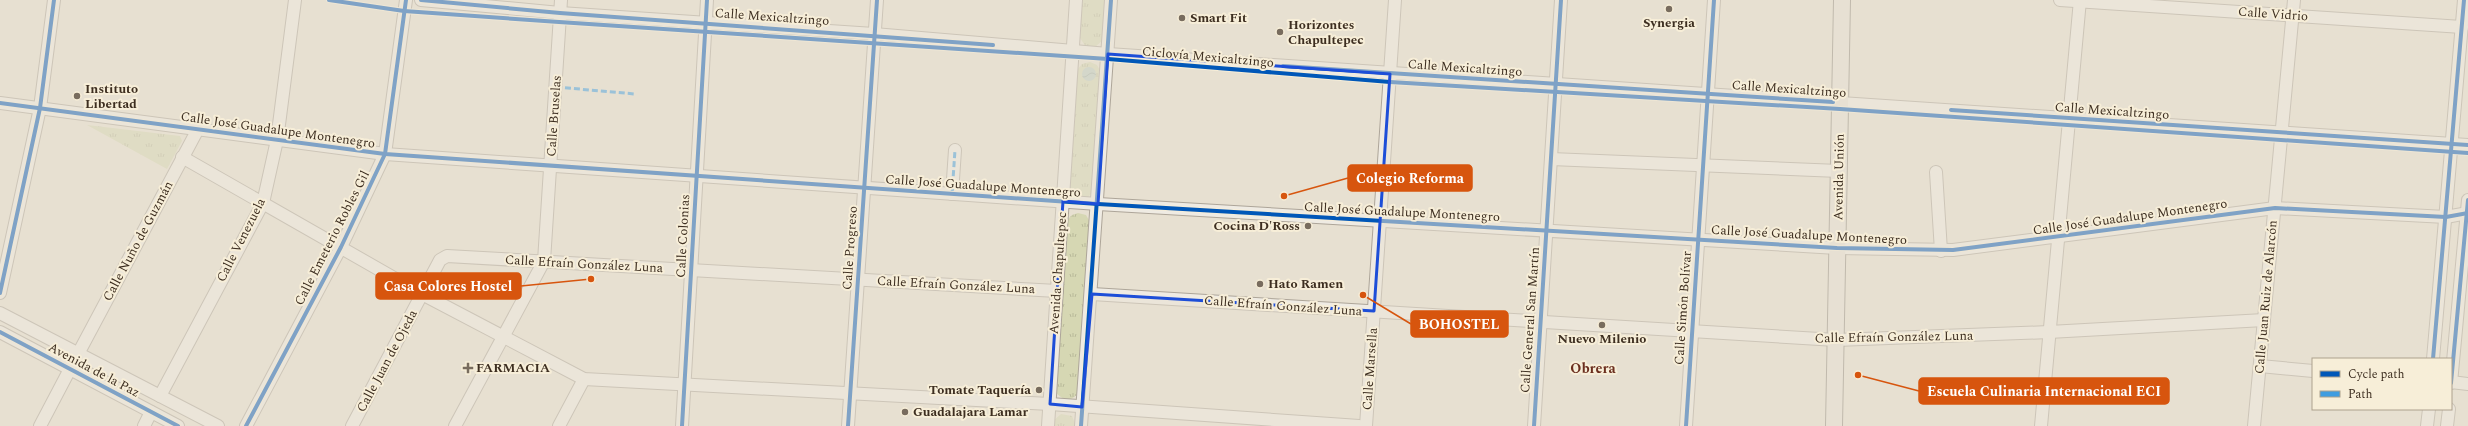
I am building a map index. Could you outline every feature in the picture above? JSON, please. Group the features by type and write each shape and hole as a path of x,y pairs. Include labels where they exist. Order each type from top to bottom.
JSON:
{"main road":[{"name":"Avenida Unión","path":"1834,426 1842,0"}],"street":[{"path":"0,294 40,108 54,0"},
{"name":"Calle Venezuela","path":"160,396 263,203 277,140 295,0"},
{"name":"Calle Emeterio Robles Gil","path":"246,426 341,247 385,154 406,0"},
{"name":"Calle Mexicaltzingo","path":"421,0 560,13 874,34 1108,54 1390,74 2468,145"},
{"name":"Calle Bruselas","path":"455,426 544,261 561,0"},
{"name":"Calle Colonias","path":"682,426 707,0"},
{"name":"Calle Progreso","path":"848,426 876,0"},
{"name":"Avenida Chapultepec","path":"1048,426 1076,0"},
{"path":"1081,426 1092,294 1111,0"},
{"name":"Calle Marsella","path":"1366,426 1395,0"},
{"name":"Calle General San Martín","path":"1534,426 1561,0"},
{"name":"Calle Simón Bolívar","path":"1686,426 1714,0"},
{"name":"Calle Vidrio","path":"2060,0 2462,27"},
{"name":"Calle Juan Ruiz de Alarcón","path":"2254,426 2294,0"},
{"path":"2433,358 2446,217 2450,144 2464,0"},
{"path":"2041,426 2080,1"},
{"name":"Calle José Guadalupe Montenegro","path":"0,103 385,154 550,167 1098,204 1837,248 1941,251 2275,208 2446,217 2467,213"},
{"name":"Calle Nuño de Guzmán","path":"78,354 198,129"},
{"path":"952,194 955,150"},
{"path":"182,157 422,294 584,379 1050,404 1360,426"},
{"path":"1551,159 1839,171"},
{"path":"1936,172 1941,251"},
{"path":"2452,372 2468,200"},
{"name":"Calle Efraín González Luna","path":"447,256 1057,291"},
{"name":"Calle Juan de Ojeda","path":"352,426 440,260 447,256"},
{"name":"Calle Efraín González Luna","path":"1092,294 1836,340 2049,332 2264,320"},
{"name":"Avenida de la Paz","path":"0,313 218,426"},
{"name":"Avenida de la Paz","path":"0,332 178,426"},
{"path":"2260,366 2312,371"},
{"path":"40,426 70,369"},
{"path":"559,426 584,379"},
{"path":"2452,383 2468,384"},
{"path":"2427,426 2428,410"},
{"path":"2447,426 2449,410"},
{"path":"144,426 151,412"}],"highlighted area":[{"path":"1108,54 1390,74 1374,311 1092,294 1082,407 1050,404 1063,201 1098,204"}],"green space":[{"path":"1082,0 1106,0 1103,40 1094,48 1086,47 1080,38"},
{"path":"1090,62 1097,65 1101,72 1092,193 1087,198 1073,197 1069,190 1077,70 1082,64"},
{"path":"87,125 180,136 182,141 167,169"},
{"path":"1078,213 1086,215 1090,222 1078,393 1072,398 1066,399 1060,397 1055,391 1067,220 1072,215"},
{"path":"1061,414 1072,416 1076,426 1053,426 1053,421"}],"water":[{"path":"1086,67 1092,67 1096,71 1096,77 1092,81 1086,81 1082,77 1082,71"}],"marked path":[{"path":"556,87 635,94"},
{"path":"952,194 955,150"}],"cycle path":[{"path":"0,293 40,108 54,0"},
{"name":"Ciclovía Mexicaltzingo","path":"329,0 404,11 1108,59 1390,82 1840,109 2468,153"},
{"path":"246,426 341,247 385,154 406,0"},
{"path":"421,0 560,13 993,45"},
{"path":"682,426 707,0"},
{"path":"848,426 877,0"},
{"path":"1081,426 1111,0"},
{"path":"1534,426 1561,0"},
{"path":"1686,426 1714,0"},
{"path":"2433,358 2464,0"},
{"path":"1283,66 1833,102"},
{"path":"0,103 385,154 1098,204 1837,248 1953,250 2275,208 2446,217 2468,213"},
{"path":"1951,110 2468,145"},
{"path":"2452,372 2468,200"},
{"path":"0,332 178,426"}],"place":[{"name":"Synergia","path":"1669,9"},
{"name":"Smart Fit","path":"1182,18"},
{"name":"Horizontes Chapultepec","path":"1280,32"},
{"name":"Instituto Libertad","path":"77,96"},
{"name":"Colegio Reforma","path":"1284,196"},
{"name":"Cocina D'Ross","path":"1308,226"},
{"name":"Casa Colores Hostel","path":"591,279"},
{"name":"Hato Ramen","path":"1260,284"},
{"name":"BOHOSTEL","path":"1363,295"},
{"name":"Nuevo Milenio","path":"1602,325"},
{"name":"FARMACIA","path":"468,368"},
{"name":"Escuela Culinaria Internacional ECI","path":"1858,375"},
{"name":"Tomate Taquería","path":"1039,390"},
{"name":"Guadalajara Lamar","path":"905,412"}],"district":[{"name":"Obrera","path":"1593,368"}]}
